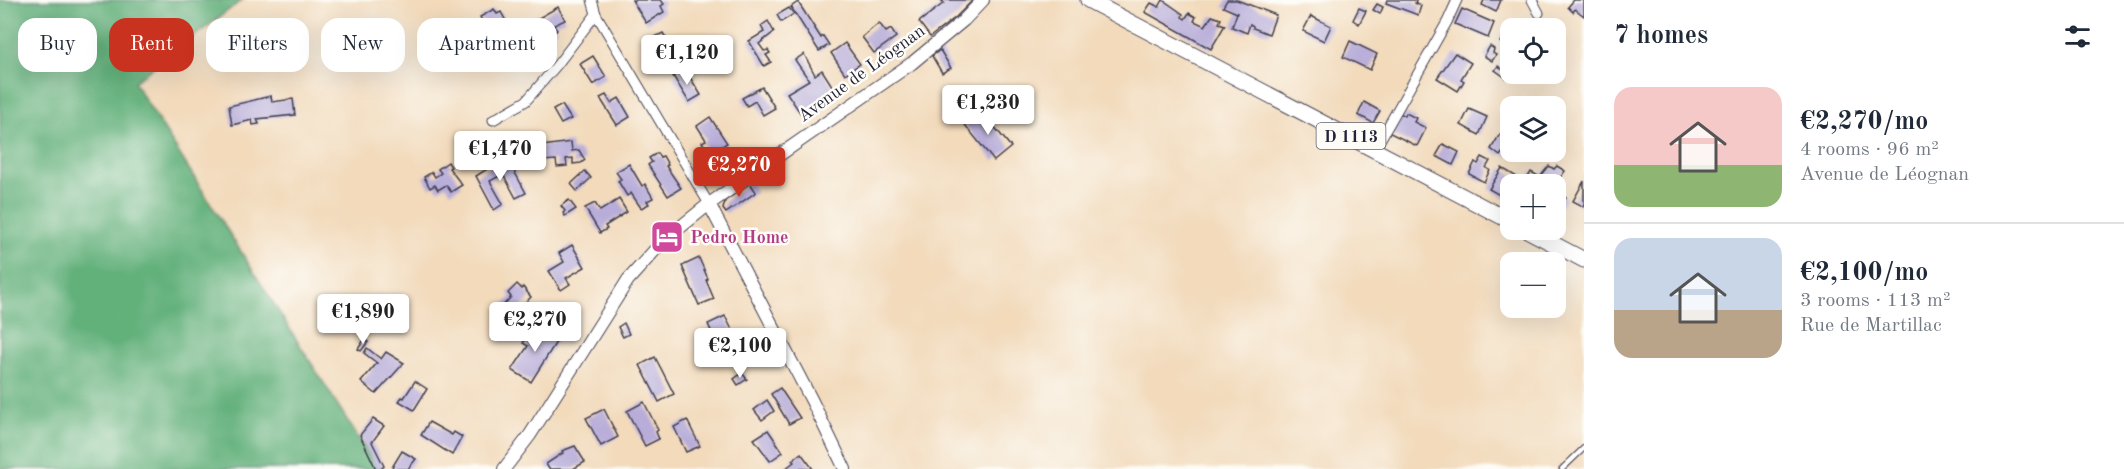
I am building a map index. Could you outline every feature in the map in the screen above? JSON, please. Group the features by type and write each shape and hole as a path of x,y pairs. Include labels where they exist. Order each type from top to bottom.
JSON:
{"main road":[{"name":"D 1113","path":"1088,0 1500,216"},
{"path":"1546,240 1584,260"}],"street":[{"path":"592,0 596,14 709,204 807,390 845,469"},
{"name":"Avenue de Léognan","path":"504,469 530,435 628,280 663,241 709,204 912,63 964,20 983,0"},
{"path":"1376,149 1457,0"},
{"path":"1532,0 1539,14"},
{"path":"493,120 526,101 596,14"}],"lane":[{"path":"1562,469 1584,448"}],"green space":[{"path":"0,0 242,0 218,18 206,18 206,27 194,36 194,18 109,18 109,72 147,72 134,82 378,469 0,469"}],"building":[{"path":"632,0 661,0 664,4 661,6 664,12 646,23"},
{"path":"941,0 973,0 930,37 919,22 944,3"},
{"path":"1163,0 1183,14 1182,17 1185,19 1189,13 1196,17 1194,21 1205,26 1212,16 1221,19 1219,23 1225,25 1211,49 1145,12 1151,3 1159,7"},
{"path":"1227,0 1237,0 1276,15 1269,34 1253,28 1250,24 1247,33 1232,27 1237,13 1223,7"},
{"path":"1387,0 1416,0 1415,3 1421,6 1418,15 1386,3"},
{"path":"1484,0 1501,0 1496,12 1482,5"},
{"path":"1574,0 1584,0 1584,16 1575,9 1573,12 1568,7"},
{"path":"798,2 821,38 823,36 829,45 819,51 791,7"},
{"path":"1377,4 1383,7 1380,14 1373,10"},
{"path":"558,7 565,20 557,24 557,18 539,18"},
{"path":"789,8 794,14 781,22 777,15"},
{"path":"1359,8 1366,11 1359,24 1353,20"},
{"path":"494,9 497,14 501,12 504,18 481,18"},
{"path":"1462,9 1494,23 1488,38 1455,24"},
{"path":"1311,16 1331,26 1324,41 1303,31"},
{"path":"768,21 774,32 759,44 764,51 768,50 770,53 766,55 771,62 764,66 749,41 764,32 761,26"},
{"path":"879,23 886,32 891,29 896,37 874,53 862,37"},
{"path":"663,33 671,46 678,42 684,52 663,64 649,40"},
{"path":"710,40 713,45 706,49 703,43"},
{"path":"1350,41 1377,54 1370,70 1343,57"},
{"path":"845,43 860,64 845,74 831,53"},
{"path":"1490,46 1496,55 1492,61 1484,56"},
{"path":"940,50 951,68 942,73 932,56"},
{"path":"1455,53 1471,63 1461,79 1464,81 1458,91 1437,78"},
{"path":"804,54 815,75 822,70 836,92 801,114 787,93 809,80 795,60"},
{"path":"593,56 606,77 593,85 580,64"},
{"path":"682,71 685,75 688,74 701,95 689,102 673,76"},
{"path":"762,87 775,108 763,115 755,101 747,106 742,98"},
{"path":"606,95 611,103 619,98 630,117 617,125 600,98"},
{"path":"271,96 272,102 293,99 295,115 257,119 259,124 253,125 252,120 232,125 229,106"},
{"path":"1364,102 1380,111 1373,123 1358,115"},
{"path":"562,105 571,119 561,124 553,110"},
{"path":"1469,109 1487,117 1479,135 1461,125"},
{"path":"982,112 1011,147 994,161 965,125"},
{"path":"1398,112 1416,118 1414,122 1426,128 1417,146 1388,132"},
{"path":"710,117 727,143 710,154 702,142 706,140 697,126"},
{"path":"1500,134 1500,156 1491,149"},
{"path":"571,142 572,151 579,150 585,160 581,163 573,164 573,158 566,159 567,166 557,167 556,160 536,160 535,147"},
{"path":"1443,144 1459,152 1453,165 1436,156"},
{"path":"657,153 660,157 663,156 668,165 666,166 681,188 668,196 648,165 652,162 649,158"},
{"path":"1482,157 1490,161 1486,168 1490,170 1484,182 1469,174 1475,162 1478,164"},
{"path":"508,160 526,193 516,198 503,174 490,181 503,204 494,210 476,176 498,162 499,164"},
{"path":"448,162 451,167 449,168 462,185 451,192 446,185 438,190 435,185 430,188 424,177 432,172 435,177 441,173 438,169"},
{"path":"629,164 642,186 645,184 653,198 647,201 649,204 641,208 631,193 627,196 618,181 621,179 616,172"},
{"path":"1549,166 1554,169 1557,166 1565,171 1563,174 1542,174"},
{"path":"1502,168 1512,174 1500,174 1500,195 1489,189"},
{"path":"585,171 591,178 577,191 571,184"},
{"path":"1584,181 1584,207 1573,201"},
{"path":"750,183 756,192 726,213 723,209 725,201"},
{"path":"619,199 627,212 605,226 607,229 600,233 585,208 595,203 600,211"},
{"path":"569,200 576,209 565,216 563,213 565,211 561,206"},
{"path":"572,245 585,267 566,278 570,284 561,290 549,271 564,262 559,253"},
{"path":"699,258 714,299 699,305 682,266"},
{"path":"517,284 522,289 523,287 531,297 507,322 505,320 503,322 496,316 499,314 497,312 511,297 508,293"},
{"path":"725,316 741,347 722,355 708,324"},
{"path":"624,323 629,334 623,337 618,327"},
{"path":"535,324 558,339 531,382 512,370 528,346 523,343"},
{"path":"364,340 368,342 361,351 358,349"},
{"path":"367,348 381,359 386,352 404,363 376,394 361,382 377,363 364,353"},
{"path":"655,357 674,394 659,402 640,365"},
{"path":"742,373 747,379 738,385 734,379"},
{"path":"415,381 427,389 414,410 399,401 402,397 404,398"},
{"path":"780,388 800,418 789,424 771,394"},
{"path":"767,400 774,411 762,420 754,410"},
{"path":"644,402 658,430 656,432 659,439 645,446 627,411"},
{"path":"604,409 618,437 601,446 586,418"},
{"path":"373,419 384,426 372,442 384,466 381,469 376,469 360,435"},
{"path":"687,420 700,446 686,452 674,427"},
{"path":"429,422 452,435 454,432 462,437 452,455 421,435"},
{"path":"768,430 783,452 770,461 754,439"},
{"path":"575,446 585,462 573,469 549,469 546,464 563,453 562,451"},
{"path":"402,451 416,459 408,469 391,469"},
{"path":"801,453 813,469 785,469 794,462 792,460"}],"place":[{"name":"Pedro Home","path":"667,237"}]}
